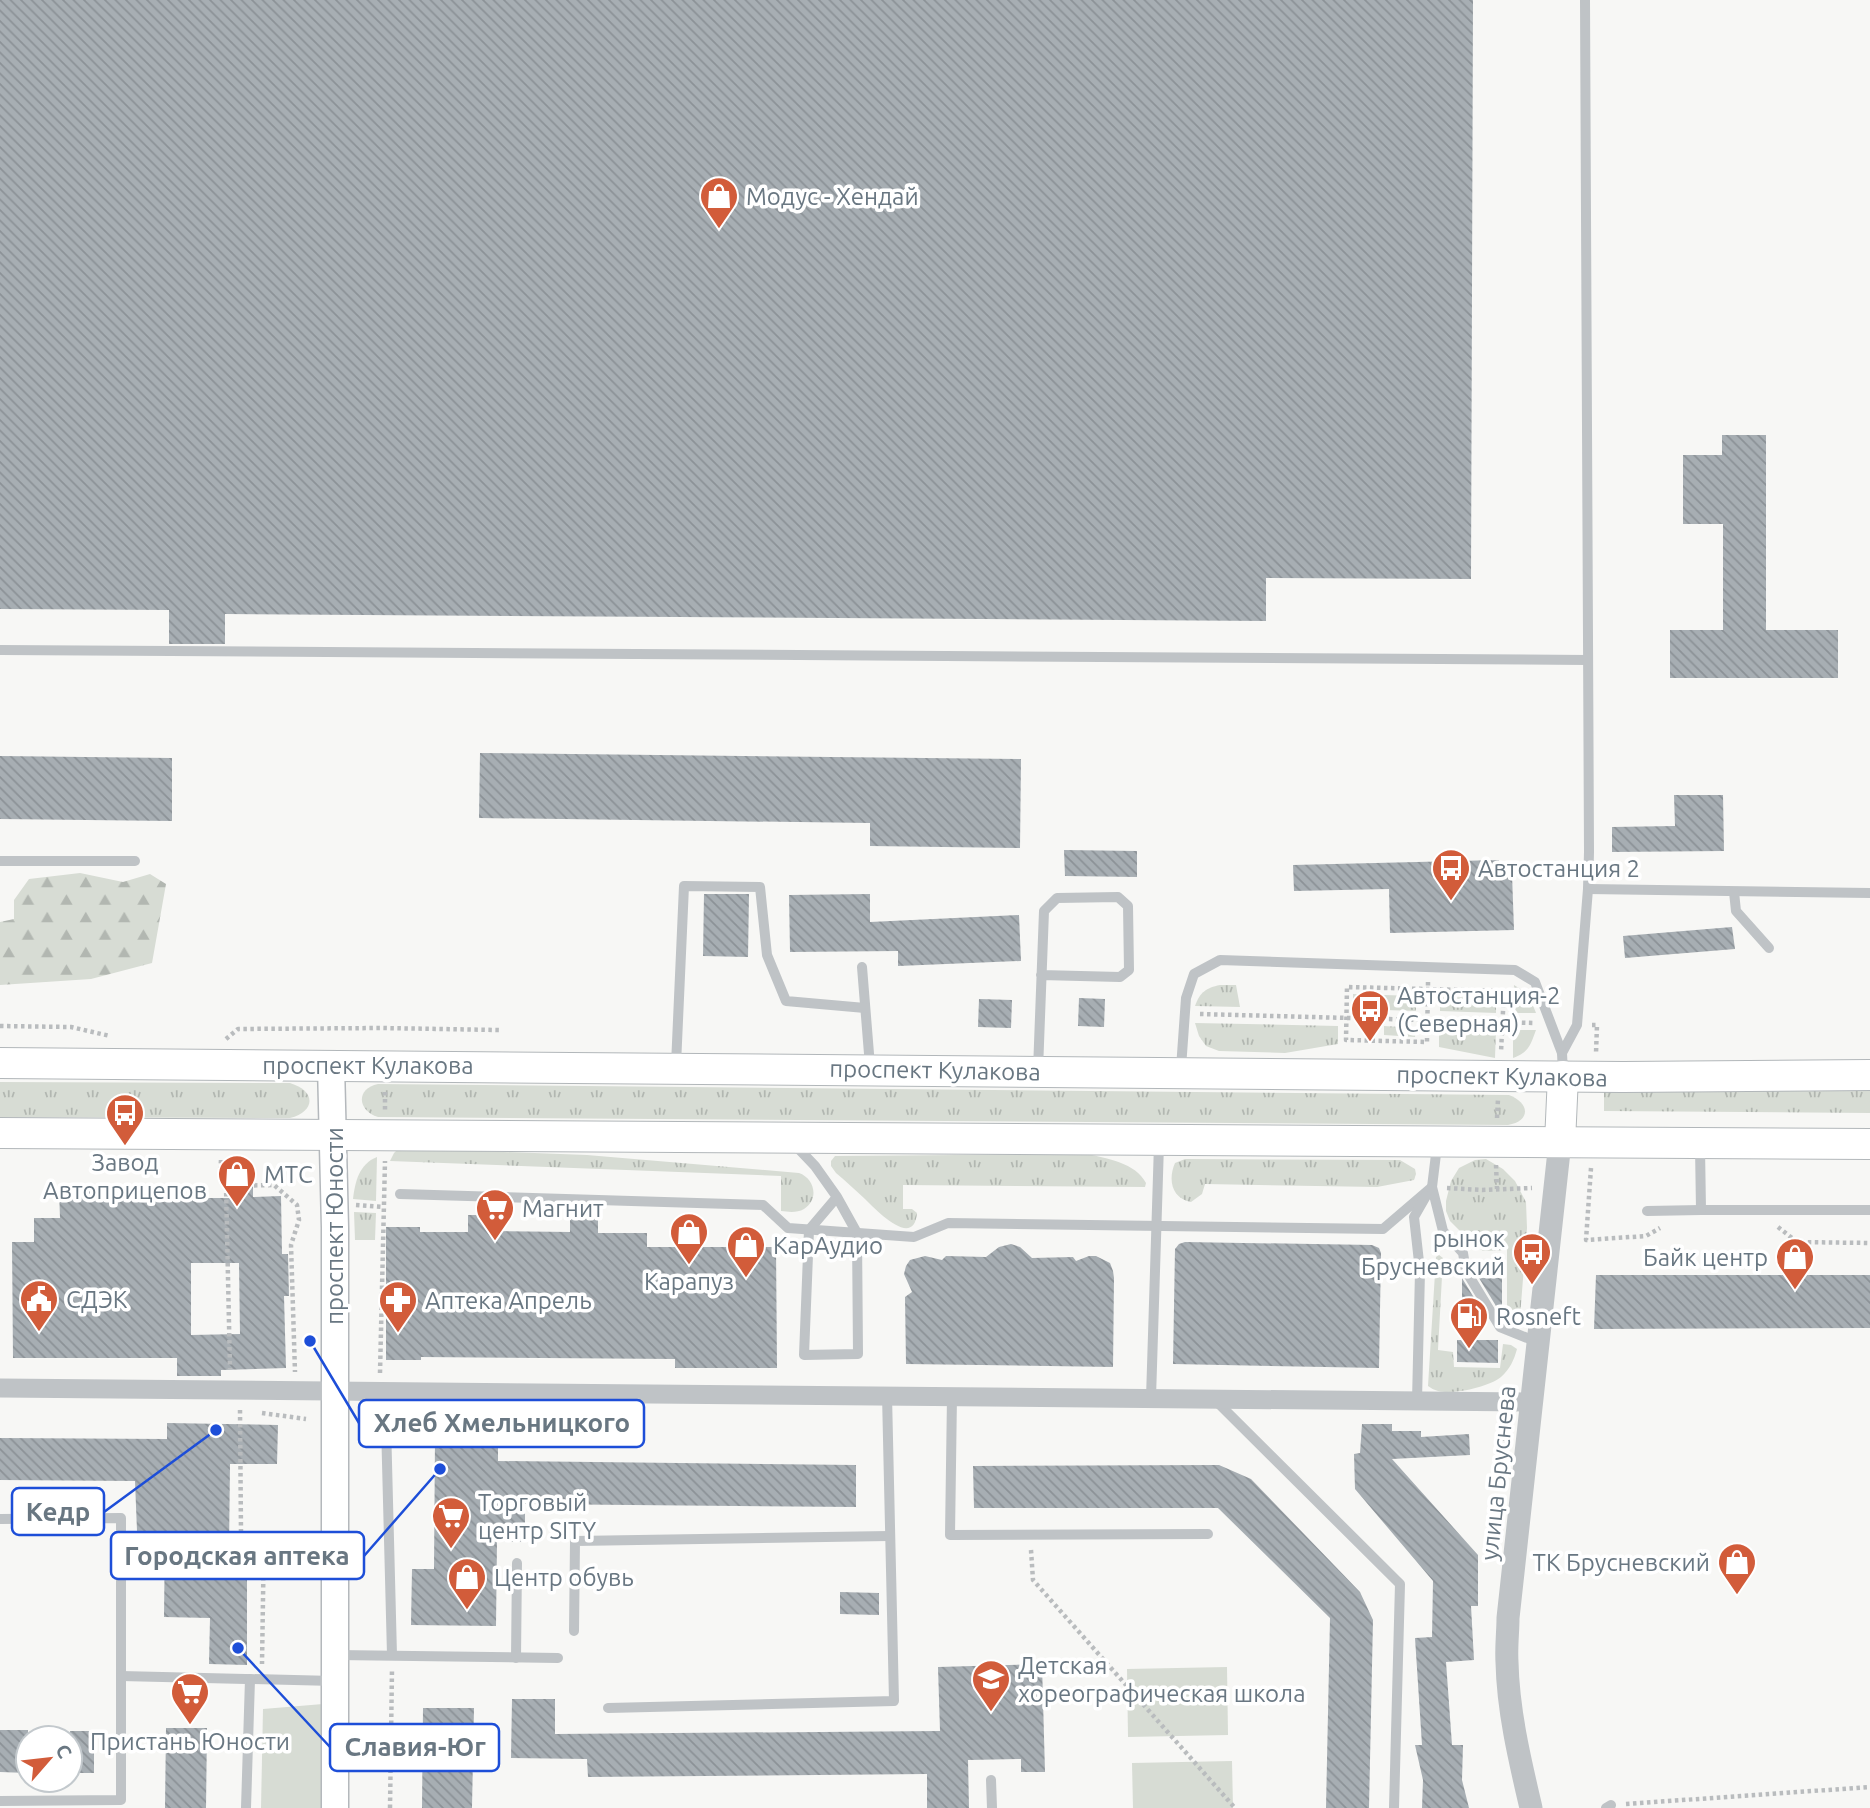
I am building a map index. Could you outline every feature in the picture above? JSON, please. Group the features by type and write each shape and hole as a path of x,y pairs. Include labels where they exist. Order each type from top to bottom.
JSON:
{"main road":[{"name":"проспект Кулакова","path":"0,1063 1181,1073 1563,1065 1870,1074"},
{"name":"проспект Юности","path":"331,1065 334,1134 335,1808"},
{"path":"1560,1142 1563,1065"},
{"path":"0,1133 1870,1144"}],"street":[{"name":"улица Бруснева","path":"1531,1808 1511,1703 1507,1662 1508,1618 1560,1142"},
{"path":"0,1388 1531,1402"}],"lane":[{"path":"1563,1065 1577,1025 1588,890 1585,0"},
{"path":"0,650 1588,660"},
{"path":"0,861 135,861"},
{"path":"676,1068 684,886 760,887 767,955 786,1001 865,1008"},
{"path":"1588,890 1870,893"},
{"path":"1734,892 1736,911 1769,948"},
{"path":"1037,1071 1041,975 1044,911 1056,898 1118,897 1128,906 1129,970 1120,977 1041,975"},
{"path":"1181,1073 1186,998 1194,974 1220,960 1515,971 1535,982 1563,1065"},
{"path":"862,967 870,1070"},
{"path":"787,1137 815,1166 837,1197 858,1233 858,1354 804,1355 810,1230 837,1197"},
{"path":"1151,1398 1159,1140"},
{"path":"1437,1142 1432,1187 1443,1231 1462,1253 1466,1271 1500,1327 1538,1343"},
{"path":"1700,1143 1701,1210"},
{"path":"400,1194 763,1205 788,1228 914,1237 948,1223 1383,1228 1432,1187"},
{"path":"1417,1401 1420,1272 1414,1217 1432,1187"},
{"path":"1647,1211 1870,1210"},
{"path":"379,1390 386,1424 393,1655"},
{"path":"608,1708 894,1701 887,1395"},
{"path":"952,1396 950,1535 1208,1534"},
{"path":"1213,1399 1400,1584 1394,1808"},
{"path":"0,1520 121,1518 121,1800 0,1801"},
{"path":"574,1631 575,1541 889,1536"},
{"path":"516,1658 517,1563"},
{"path":"121,1676 262,1679 335,1668 393,1655 558,1658"},
{"path":"246,1808 250,1679"},
{"path":"991,1780 992,1808"}],"path":[{"path":"1429,968 1428,989 1427,1020 1427,1042 1346,1040 1347,987 1428,989 1504,991"},
{"path":"1196,1014 1551,1024"},
{"path":"1577,1025 1597,1025 1595,1054"},
{"path":"0,1026 71,1027 117,1038"},
{"path":"222,1042 238,1029 499,1030"},
{"path":"385,1084 385,1117"},
{"path":"379,1390 385,1158"},
{"path":"1591,1158 1586,1240 1646,1236 1664,1225"},
{"path":"221,1160 220,1178 226,1186 230,1389 240,1409 241,1533 264,1534 262,1679"},
{"path":"226,1186 274,1185 297,1205 299,1220 291,1245 295,1390 293,1418"},
{"path":"1432,1187 1482,1190 1532,1188"},
{"path":"353,1205 383,1207"},
{"path":"1775,1225 1797,1242 1870,1243"},
{"path":"253,1412 306,1419"},
{"path":"386,1424 492,1422"},
{"path":"1030,1535 1033,1580 1235,1808"},
{"path":"390,1808 393,1655"},
{"path":"1608,1807 1870,1787"},
{"path":"1697,1800 1700,1808"}],"green space":[{"path":"80,873 123,882 150,874 166,884 152,963 91,979 0,985 0,922 14,919 14,900 29,879"},
{"path":"1220,985 1236,985 1240,1007 1195,1006 1204,991"},
{"path":"1514,985 1528,997 1536,1013 1513,1013"},
{"path":"1353,994 1416,996 1416,1011 1353,1009"},
{"path":"1440,997 1496,998 1496,1013 1440,1011"},
{"path":"1195,1023 1338,1026 1338,1044 1285,1053 1219,1051 1206,1046"},
{"path":"1384,1026 1416,1028 1415,1037 1384,1035"},
{"path":"1439,1028 1496,1030 1495,1058 1439,1047"},
{"path":"1513,1030 1536,1030 1528,1048 1513,1058"},
{"path":"0,1082 290,1083 305,1091 310,1101 305,1111 290,1118 0,1117"},
{"path":"1604,1083 1870,1086 1870,1113 1604,1111"},
{"path":"378,1084 1509,1095 1521,1102 1525,1112 1521,1120 1508,1125 378,1117 366,1110 362,1100 365,1090"},
{"path":"399,1148 587,1155 799,1173 808,1179 813,1195 804,1209 796,1212 781,1211 781,1176 390,1161"},
{"path":"1087,1154 1128,1166 1141,1176 1146,1183 1145,1187 903,1185 903,1209 912,1209 917,1213 909,1228 894,1224 877,1211 831,1166 835,1156"},
{"path":"377,1157 376,1201 353,1199 362,1169"},
{"path":"1185,1159 1400,1160 1415,1169 1416,1174 1414,1180 1377,1187 1205,1184 1202,1194 1191,1202 1175,1192 1172,1181 1175,1163"},
{"path":"1486,1159 1503,1169 1515,1181 1526,1202 1527,1228 1520,1317 1512,1317 1507,1309 1507,1250 1483,1251 1450,1221 1446,1211 1451,1181 1459,1168 1475,1160"},
{"path":"354,1212 376,1213 375,1240 355,1240"},
{"path":"1439,1255 1443,1258 1438,1350 1453,1352 1454,1367 1500,1368 1503,1344 1517,1349 1507,1371 1488,1384 1452,1392 1438,1391 1428,1386 1436,1257"},
{"path":"1227,1667 1228,1735 1128,1737 1127,1669"},
{"path":"323,1704 323,1808 261,1808 263,1709"},
{"path":"1232,1761 1233,1808 1133,1808 1132,1763"}],"building":[{"path":"0,0 1473,0 1471,579 1266,578 1266,621 225,614 225,644 169,644 169,610 0,609"},
{"path":"1722,435 1766,435 1766,630 1838,630 1838,678 1670,678 1670,630 1723,630 1723,524 1683,524 1683,455 1722,455"},
{"path":"480,753 1021,759 1020,848 870,846 870,823 479,818"},
{"path":"0,756 172,758 172,821 0,819"},
{"path":"1674,795 1723,795 1724,851 1612,852 1612,827 1675,826"},
{"path":"1064,850 1137,851 1137,877 1065,876"},
{"name":"Автостанция 2","path":"1499,860 1499,875 1512,874 1514,930 1390,933 1389,889 1294,891 1293,865"},
{"path":"704,894 749,894 748,957 703,956"},
{"path":"870,894 870,922 1019,915 1021,961 898,966 898,951 790,952 789,895"},
{"path":"1732,927 1735,949 1625,958 1623,936"},
{"path":"1079,998 1105,999 1104,1027 1078,1026"},
{"path":"979,999 1012,1000 1011,1028 978,1027"},
{"path":"253,1167 253,1197 281,1196 282,1254 288,1254 289,1296 284,1296 286,1368 221,1370 221,1376 177,1376 177,1358 13,1358 12,1242 34,1242 34,1218 60,1218 59,1189 151,1191 151,1198 229,1198 228,1168","holes":["191,1263 239,1263 240,1334 191,1335"]},
{"path":"468,1215 494,1215 494,1231 570,1232 570,1217 598,1217 598,1233 647,1233 647,1247 776,1247 777,1368 675,1368 675,1359 421,1357 421,1360 386,1360 386,1227 420,1227 420,1232 468,1232"},
{"path":"1185,1242 1372,1245 1379,1248 1379,1368 1173,1364 1175,1249"},
{"path":"1011,1244 1020,1247 1032,1258 1073,1257 1076,1261 1096,1256 1110,1263 1114,1278 1113,1367 906,1364 905,1297 912,1292 904,1274 910,1260 925,1256 942,1260 946,1256 986,1257 999,1247"},
{"path":"1596,1275 1870,1275 1870,1328 1594,1329"},
{"path":"1462,1278 1479,1306 1462,1306"},
{"path":"1479,1278 1502,1278 1502,1306 1496,1306"},
{"path":"1457,1340 1498,1340 1498,1363 1457,1362"},
{"path":"167,1423 278,1425 277,1464 230,1464 229,1550 247,1550 247,1665 209,1664 210,1618 164,1617 165,1531 137,1531 135,1481 0,1480 0,1438 167,1439"},
{"path":"1362,1424 1392,1424 1392,1431 1421,1431 1421,1437 1469,1434 1470,1455 1392,1459 1478,1555 1478,1606 1471,1606 1474,1660 1446,1662 1452,1745 1463,1745 1462,1780 1469,1808 1422,1808 1423,1780 1415,1745 1422,1745 1415,1638 1432,1637 1433,1581 1355,1489 1354,1454 1360,1453"},
{"path":"435,1438 498,1439 498,1461 856,1465 856,1507 525,1504 525,1542 497,1541 496,1626 411,1625 412,1569 434,1569"},
{"path":"1219,1465 1251,1479 1360,1592 1373,1620 1369,1808 1326,1808 1330,1618 1218,1508 974,1508 973,1466"},
{"path":"840,1592 879,1593 879,1615 840,1614"},
{"path":"1042,1664 1045,1772 1021,1772 1021,1759 968,1760 969,1808 927,1808 927,1774 588,1777 587,1759 511,1758 512,1699 555,1699 555,1734 940,1731 938,1667"},
{"path":"423,1708 474,1708 472,1808 422,1808"},
{"path":"166,1728 207,1728 206,1808 165,1808"},
{"path":"0,1730 14,1730 14,1772 0,1772"},
{"path":"84,1731 94,1731 94,1773 84,1773"}],"place":[{"name":"Модус - Хендай","path":"719,230"},
{"name":"Автостанция 2","path":"1451,902"},
{"name":"Автостанция-2 (Северная)","path":"1370,1043"},
{"name":"Завод Автоприцепов","path":"125,1147"},
{"name":"МТС","path":"237,1208"},
{"name":"Магнит","path":"495,1242"},
{"name":"Карапуз","path":"689,1266"},
{"name":"КарАудио","path":"746,1279"},
{"name":"рынок Брусневский","path":"1532,1286"},
{"name":"Байк центр","path":"1795,1291"},
{"name":"СДЭК","path":"39,1333"},
{"name":"Аптека Апрель","path":"398,1334"},
{"name":"Хлеб Хмельницкого","path":"310,1341"},
{"name":"Rosneft","path":"1469,1350"},
{"name":"Кедр","path":"216,1430"},
{"name":"Городская аптека","path":"440,1469"},
{"name":"Торговый центр SITY","path":"451,1550"},
{"name":"ТК Брусневский","path":"1737,1596"},
{"name":"Центр обувь","path":"467,1611"},
{"name":"Славия-Юг","path":"238,1648"},
{"name":"Детская хореографическая школа","path":"991,1713"},
{"name":"Пристань Юности","path":"190,1726"}]}
